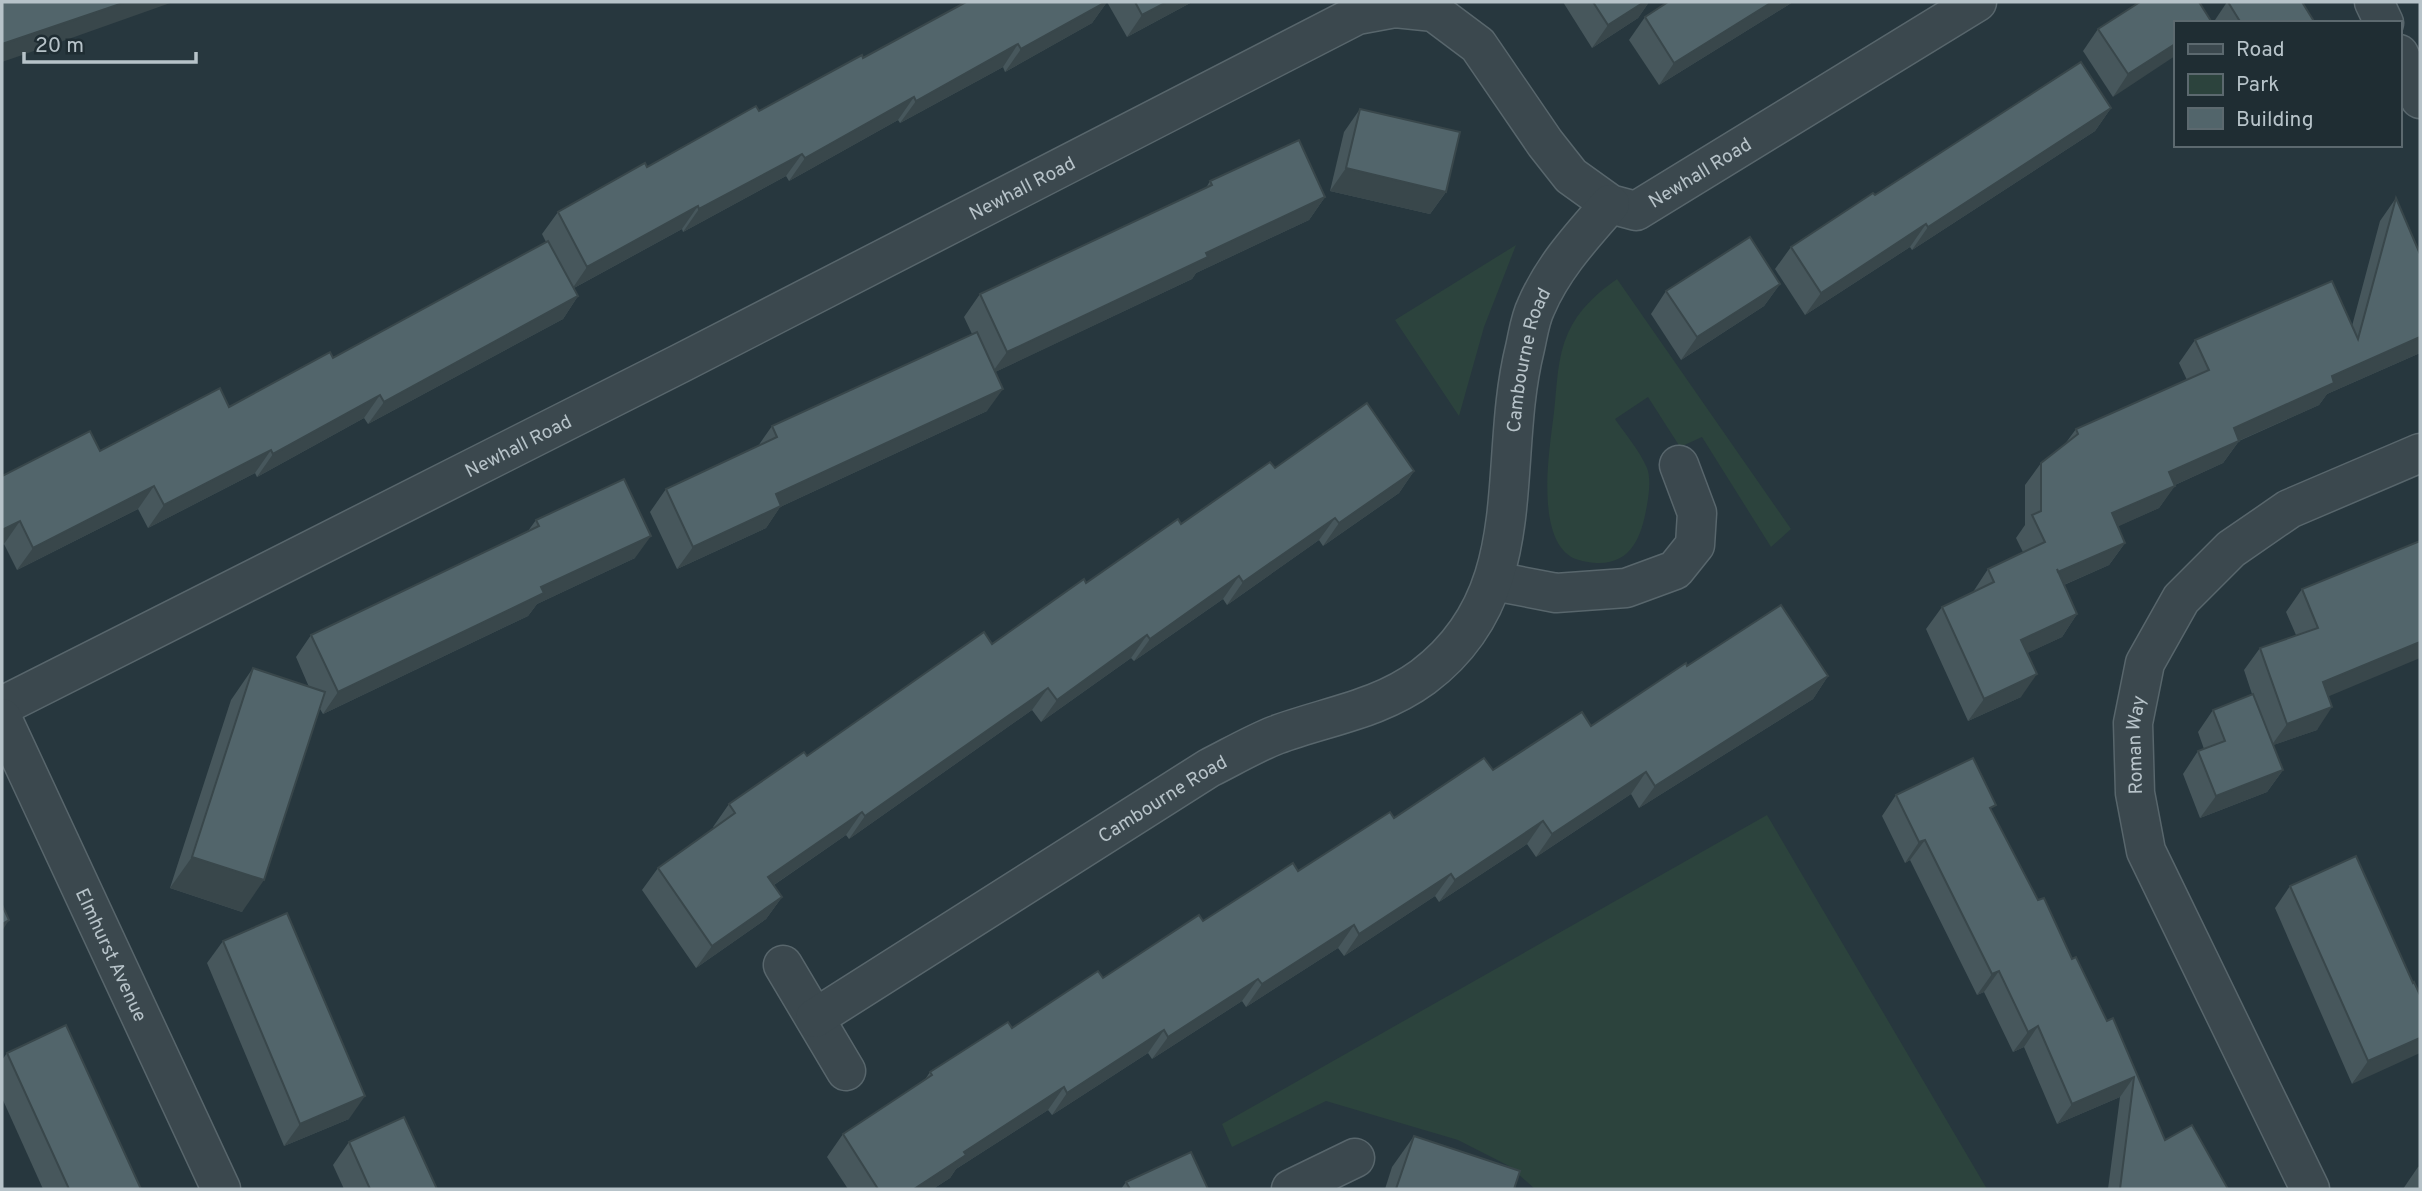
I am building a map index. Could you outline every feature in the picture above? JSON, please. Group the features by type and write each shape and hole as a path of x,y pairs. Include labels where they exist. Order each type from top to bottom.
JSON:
{"street":[{"name":"Newhall Road","path":"2,706 681,363 1357,15 1395,8 1434,12 1478,45 1571,176 1610,204 1636,211 1977,2"},
{"path":"2374,2 2383,21"},
{"path":"2401,58 2420,99"},
{"name":"Cambourne Road","path":"815,1018 1209,768 1275,736 1388,700 1424,676 1465,637 1494,582 1507,519 1518,375 1535,309 1563,258 1610,204"},
{"name":"Roman Way","path":"2310,1189 2146,851 2135,793 2133,723 2145,663 2181,600 2231,549 2289,509 2420,453"},
{"path":"1494,582 1556,593 1626,588 1675,570 1695,545 1697,513 1679,465"},
{"name":"Elmhurst Avenue","path":"2,718 221,1189"},
{"path":"783,965 846,1071"},
{"path":"1291,1189 1355,1158"}],"green space":[{"path":"1516,245 1484,327 1459,416 1395,320"},
{"path":"1617,279 1791,529 1771,547 1702,437 1680,447 1648,397 1615,419 1640,455 1649,476 1645,516 1634,545 1620,558 1599,563 1573,558 1561,547 1553,531 1547,490 1562,352 1568,333 1583,309"},
{"path":"1767,815 1987,1189 1535,1189 1509,1166 1458,1140 1326,1101 1232,1147 1222,1124"}],"building":[{"path":"2,2 126,2 2,44"},
{"path":"966,2 1106,2 1021,49 1018,44 916,101 914,97 805,158 802,154 699,209 698,206 587,267 558,212 645,163 647,167 756,106 759,111"},
{"path":"1135,2 1167,2 1142,15"},
{"path":"1593,2 1644,2 1608,25"},
{"path":"1668,2 1772,2 1674,63 1645,17"},
{"path":"2140,2 2199,2 2211,21 2174,21 2174,45 2128,74 2098,29"},
{"path":"2228,2 2302,2 2314,21 2240,21"},
{"path":"2081,62 2111,108 1821,293 1791,247"},
{"path":"1360,109 1460,132 1446,192 1346,168"},
{"path":"1299,140 1325,197 1206,253 1208,257 1007,352 980,294 1212,185 1210,181"},
{"path":"2396,198 2420,254 2420,337 2332,376 2334,383 2234,428 2239,441 2169,472 2175,486 2112,513 2125,543 2058,572 2077,614 2021,640 2037,674 1984,699 1942,607 1994,582 1988,569 2045,542 2032,515 2041,511 2041,463 2078,434 2076,429 2209,370 2195,340 2332,281 2358,339"},
{"path":"1750,237 1780,284 1697,337 1666,291"},
{"path":"548,241 578,296 384,402 380,395 273,454 271,450 164,505 154,486 33,548 20,521 2,530 2,476 90,431 100,451 220,388 229,407 330,352 333,358"},
{"path":"977,332 1003,389 776,494 781,506 693,547 666,489 777,437 772,426"},
{"path":"1367,403 1414,471 1339,523 1335,518 1243,582 1239,576 1150,639 1147,635 1057,700 1048,688 865,816 862,812 768,877 782,897 712,946 658,868 735,813 729,804 804,752 807,756 984,632 992,644 1084,579 1086,583 1178,519 1181,524 1270,462 1275,468"},
{"path":"624,479 651,536 541,587 544,593 338,692 311,635 539,526 536,520"},
{"path":"2420,541 2420,642 2323,682 2332,707 2287,724 2260,648 2318,628 2302,589"},
{"path":"1781,605 1828,676 1655,786 1646,772 1552,834 1543,821 1455,880 1451,874 1359,934 1354,925 1262,984 1258,979 1168,1037 1164,1030 1067,1093 1064,1087 964,1152 966,1155 914,1189 878,1189 843,1134 932,1075 930,1072 1008,1022 1012,1028 1098,971 1103,978 1199,915 1203,921 1293,863 1298,871 1390,812 1394,818 1484,758 1493,770 1582,712 1591,726 1686,663 1687,666"},
{"path":"253,668 325,692 264,880 192,857"},
{"path":"2253,694 2283,770 2216,796 2198,751 2225,741 2213,710"},
{"path":"1973,758 1996,805 1990,808 2038,900 2044,898 2072,959 2076,957 2107,1021 2113,1018 2165,1140 2192,1125 2228,1189 2120,1189 2134,1077 2072,1104 2038,1026 2028,1032 1999,971 1992,974 1925,840 1919,842 1896,795"},
{"path":"2356,856 2420,995 2420,1038 2368,1061 2290,886"},
{"path":"2,905 9,920 2,924"},
{"path":"287,913 365,1096 300,1124 223,941"},
{"path":"66,1025 141,1189 69,1189 7,1053"},
{"path":"404,1117 437,1189 370,1189 349,1142"},
{"path":"1414,1136 1520,1171 1514,1189 1396,1189"},
{"path":"1191,1152 1208,1189 1130,1189 1126,1182"}]}
